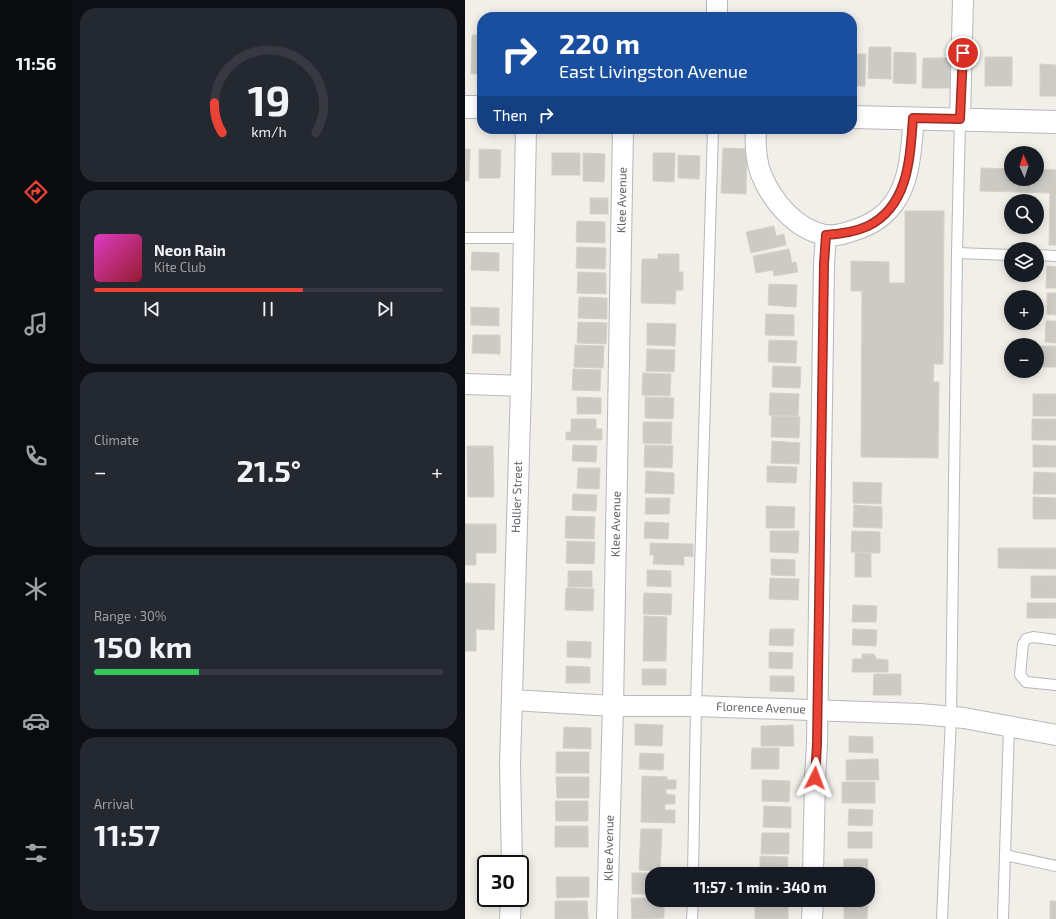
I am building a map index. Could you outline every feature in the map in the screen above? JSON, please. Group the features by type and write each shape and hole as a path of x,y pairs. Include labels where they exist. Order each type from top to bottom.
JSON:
{"street":[{"path":"717,0 717,12"},
{"path":"960,119 963,0"},
{"path":"465,107 477,107"},
{"path":"857,117 1056,122"},
{"path":"756,134 757,155 761,173 769,190 781,207 794,220 809,229 826,235 847,233 868,226 883,216 895,203 905,182 910,161 913,118"},
{"name":"Hollier Street","path":"512,855 509,764 521,386 526,134"},
{"name":"Klee Avenue","path":"607,919 613,706 623,134"},
{"path":"813,867 824,272 826,235"},
{"path":"465,384 521,386"},
{"name":"Florence Avenue","path":"512,700 613,706 696,706 920,714 964,718 1056,735"},
{"path":"510,919 511,907"},
{"path":"813,907 813,919"}],"lane":[{"path":"941,919 951,717 960,119"},
{"path":"693,867 696,706 713,134"},
{"path":"465,238 524,238"},
{"path":"957,254 1004,255"},
{"path":"1044,255 1056,256"},
{"path":"1056,640 1033,637 1026,639 1023,644 1020,674 1026,682 1056,685"},
{"path":"1003,919 1009,726"},
{"path":"1005,855 1056,866"},
{"path":"693,907 693,919"}],"building":[{"path":"472,35 477,35 477,74 471,74"},
{"path":"869,47 891,47 891,79 868,78"},
{"path":"894,52 916,53 916,84 893,83"},
{"path":"857,54 866,54 865,86 857,86"},
{"path":"985,57 1012,57 1012,86 985,86"},
{"path":"923,58 950,58 950,88 922,88"},
{"path":"1040,64 1056,65 1056,96 1040,96"},
{"path":"723,148 747,149 746,194 721,193"},
{"path":"465,149 470,149 469,181 465,181"},
{"path":"479,149 501,150 500,178 479,178"},
{"path":"552,153 580,153 580,175 552,175"},
{"path":"583,153 605,154 604,182 583,181"},
{"path":"653,153 675,153 674,182 653,181"},
{"path":"678,155 700,156 699,179 678,178"},
{"path":"981,168 1004,169 1004,186 1044,186 1044,169 1056,170 1056,245 1049,245 1050,193 980,191"},
{"path":"590,198 608,198 608,214 590,214"},
{"path":"905,211 944,211 943,364 934,364 933,382 939,382 938,458 861,457 862,291 851,291 851,261 889,262 889,283 905,283"},
{"path":"577,221 605,222 605,243 576,242"},
{"path":"774,226 776,236 784,234 786,245 751,253 746,232"},
{"path":"577,247 606,248 605,269 576,268"},
{"path":"789,249 792,263 796,262 798,272 774,276 773,270 756,273 753,256"},
{"path":"472,252 499,253 499,271 471,270"},
{"path":"658,254 679,254 679,272 683,272 683,290 676,290 675,304 641,303 642,259 658,259"},
{"path":"1047,266 1056,267 1056,288 1046,288"},
{"path":"578,272 606,273 606,294 577,293"},
{"path":"769,284 797,285 796,307 768,305"},
{"path":"1047,293 1056,293 1056,315 1047,314"},
{"path":"579,297 607,298 607,319 578,318"},
{"path":"471,307 499,308 499,326 471,325"},
{"path":"766,314 794,315 794,336 765,335"},
{"path":"1046,321 1056,321 1056,343 1045,342"},
{"path":"578,322 607,323 606,344 577,343"},
{"path":"647,323 676,324 675,346 647,345"},
{"path":"473,335 500,335 500,354 472,353"},
{"path":"769,340 797,341 796,363 768,362"},
{"path":"575,345 604,346 603,368 574,367"},
{"path":"1044,346 1056,346 1056,367 1044,367"},
{"path":"647,349 675,350 674,372 646,371"},
{"path":"773,366 801,367 800,388 772,387"},
{"path":"573,369 601,370 600,391 572,390"},
{"path":"643,373 671,374 670,396 642,395"},
{"path":"770,393 799,394 798,416 769,415"},
{"path":"1033,394 1056,394 1056,416 1033,416"},
{"path":"577,397 601,398 601,414 577,414"},
{"path":"645,397 674,398 673,419 645,418"},
{"path":"772,416 800,417 799,438 771,437"},
{"path":"571,419 596,419 596,429 602,429 602,440 566,440 566,432 571,432"},
{"path":"1032,419 1056,419 1056,440 1032,440"},
{"path":"643,422 672,422 671,444 643,443"},
{"path":"772,441 800,443 799,464 771,463"},
{"path":"573,445 597,446 596,462 572,461"},
{"path":"645,445 673,446 672,468 644,467"},
{"path":"1033,445 1056,446 1056,467 1033,467"},
{"path":"467,446 493,446 494,497 468,497"},
{"path":"767,466 797,467 796,483 767,482"},
{"path":"578,468 600,468 599,489 577,488"},
{"path":"646,471 674,473 674,494 645,493"},
{"path":"1034,472 1056,473 1056,494 1033,494"},
{"path":"853,482 882,483 881,504 853,503"},
{"path":"573,494 597,495 596,511 572,510"},
{"path":"1033,497 1056,498 1056,519 1033,519"},
{"path":"646,498 670,498 669,514 645,514"},
{"path":"854,505 882,507 882,528 853,527"},
{"path":"766,506 795,507 794,528 766,528"},
{"path":"566,516 595,517 594,539 565,538"},
{"path":"645,522 669,523 668,539 644,538"},
{"path":"465,524 496,524 496,553 476,553 476,565 465,565"},
{"path":"770,531 799,531 798,553 770,552"},
{"path":"852,531 880,532 880,553 851,552"},
{"path":"567,541 595,542 594,564 566,563"},
{"path":"650,543 693,544 693,557 684,556 684,565 653,564 654,555 650,555"},
{"path":"998,548 1056,548 1056,569 998,568"},
{"path":"855,553 871,553 871,577 855,577"},
{"path":"771,559 795,560 795,576 771,575"},
{"path":"647,570 671,571 671,587 647,586"},
{"path":"568,571 592,571 592,587 568,587"},
{"path":"1031,576 1056,576 1056,598 1031,598"},
{"path":"770,578 799,579 798,600 769,599"},
{"path":"465,583 495,584 494,630 476,629 476,651 465,651"},
{"path":"566,588 594,589 593,611 565,610"},
{"path":"644,593 672,594 671,615 643,614"},
{"path":"1027,603 1056,603 1056,618 1027,618"},
{"path":"853,605 877,606 876,622 852,622"},
{"path":"644,616 667,617 666,661 643,661"},
{"path":"770,629 794,629 793,646 769,645"},
{"path":"853,629 877,630 876,646 852,645"},
{"path":"567,641 591,642 591,658 567,657"},
{"path":"769,652 793,653 792,669 769,668"},
{"path":"862,654 874,654 876,659 888,660 888,672 852,672 853,659 862,659"},
{"path":"566,666 590,667 590,683 566,683"},
{"path":"642,669 666,669 666,685 642,685"},
{"path":"874,674 901,674 901,695 873,695"},
{"path":"770,676 794,676 794,692 770,691"},
{"path":"635,724 663,725 662,746 635,745"},
{"path":"793,725 794,746 761,746 761,726"},
{"path":"564,727 591,728 591,749 563,748"},
{"path":"849,736 873,737 873,753 849,752"},
{"path":"752,748 779,748 779,769 751,769"},
{"path":"556,752 589,752 589,773 556,773"},
{"path":"640,753 664,754 663,770 639,769"},
{"path":"878,759 879,780 846,780 846,760"},
{"path":"642,776 667,777 667,780 676,780 676,789 666,789 666,794 675,795 675,804 665,804 665,810 675,810 675,823 641,822"},
{"path":"556,777 589,777 589,798 557,798"},
{"path":"762,780 790,781 789,802 762,801"},
{"path":"842,782 875,782 875,803 842,803"},
{"path":"555,801 588,801 588,821 556,821"},
{"path":"764,806 791,807 791,828 763,827"},
{"path":"849,809 873,810 872,826 848,825"},
{"path":"555,826 588,826 588,847 555,847"},
{"path":"641,829 662,829 660,867 645,867 645,870 639,870"},
{"path":"848,832 872,832 872,848 848,848"},
{"path":"762,833 789,833 789,854 761,854"},
{"path":"760,856 788,857 787,867 760,867"},
{"path":"844,859 868,859 867,867 843,867"},
{"path":"632,873 645,873 645,894 632,894"},
{"path":"556,877 589,877 589,897 557,898"},
{"path":"631,898 645,898 645,907 664,907 664,918 632,919"},
{"path":"555,901 587,901 588,919 555,919"},
{"path":"1050,901 1056,901 1056,919 1050,919"},
{"path":"755,907 788,907 788,919 755,919"},
{"path":"844,907 868,907 867,919 844,919"}],"route":[{"path":"815,778 817,744 824,264 826,235 847,233 868,226 883,216 895,203 905,182 910,161 913,118 960,119 963,53"}]}
